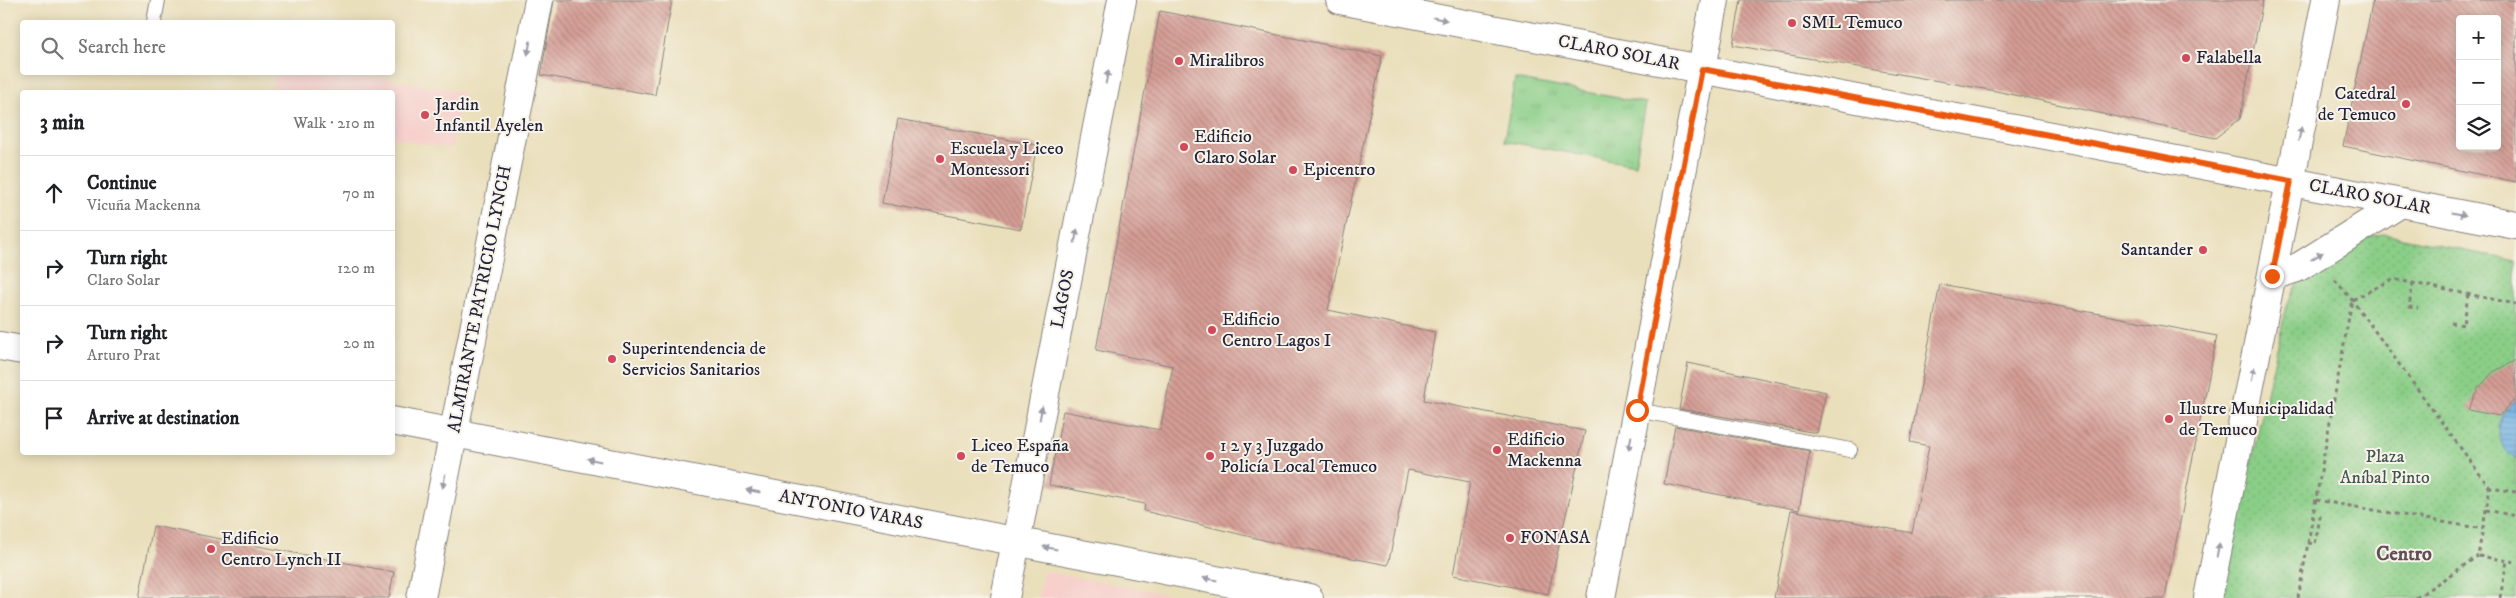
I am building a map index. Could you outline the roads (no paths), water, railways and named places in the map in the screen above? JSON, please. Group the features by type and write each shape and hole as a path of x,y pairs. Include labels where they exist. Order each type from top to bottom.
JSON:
{"street":[{"name":"ALMIRANTE PATRICIO LYNCH","path":"421,598 539,0"},
{"name":"LAGOS","path":"1005,598 1122,0"},
{"name":"CLARO SOLAR","path":"1340,0 2516,224"},
{"path":"1601,598 1715,0"},
{"path":"2208,598 2326,0"},
{"path":"2272,276 2297,268 2401,203"},
{"path":"0,346 20,350"},
{"name":"ANTONIO VARAS","path":"395,423 1309,598"}],"lane":[{"path":"154,20 158,0"},
{"path":"1637,410 1850,450"}],"water":[{"path":"2516,398 2516,460 2503,445 2499,429 2504,413"}],"place":[{"name":"SML Temuco","path":"1792,23"},
{"name":"Falabella","path":"2186,58"},
{"name":"Miralibros","path":"1179,61"},
{"name":"Catedral de Temuco","path":"2406,104"},
{"name":"Jardin Infantil Ayelen","path":"425,115"},
{"name":"Edificio Claro Solar","path":"1184,147"},
{"name":"Escuela y Liceo Montessori","path":"940,159"},
{"name":"Epicentro","path":"1293,170"},
{"name":"Santander","path":"2203,250"},
{"name":"Edificio Centro Lagos I","path":"1212,330"},
{"name":"Superintendencia de Servicios Sanitarios","path":"612,359"},
{"name":"Ilustre Municipalidad de Temuco","path":"2169,419"},
{"name":"Edificio Mackenna","path":"1497,450"},
{"name":"Liceo España de Temuco","path":"961,456"},
{"name":"1 2 y 3 Juzgado Policía Local Temuco","path":"1210,456"},
{"name":"FONASA","path":"1510,538"},
{"name":"Edificio Centro Lynch II","path":"211,549"}],"district":[{"name":"Centro","path":"2404,554"}],"park label":[{"name":"Plaza Aníbal Pinto","path":"2385,467"}]}
